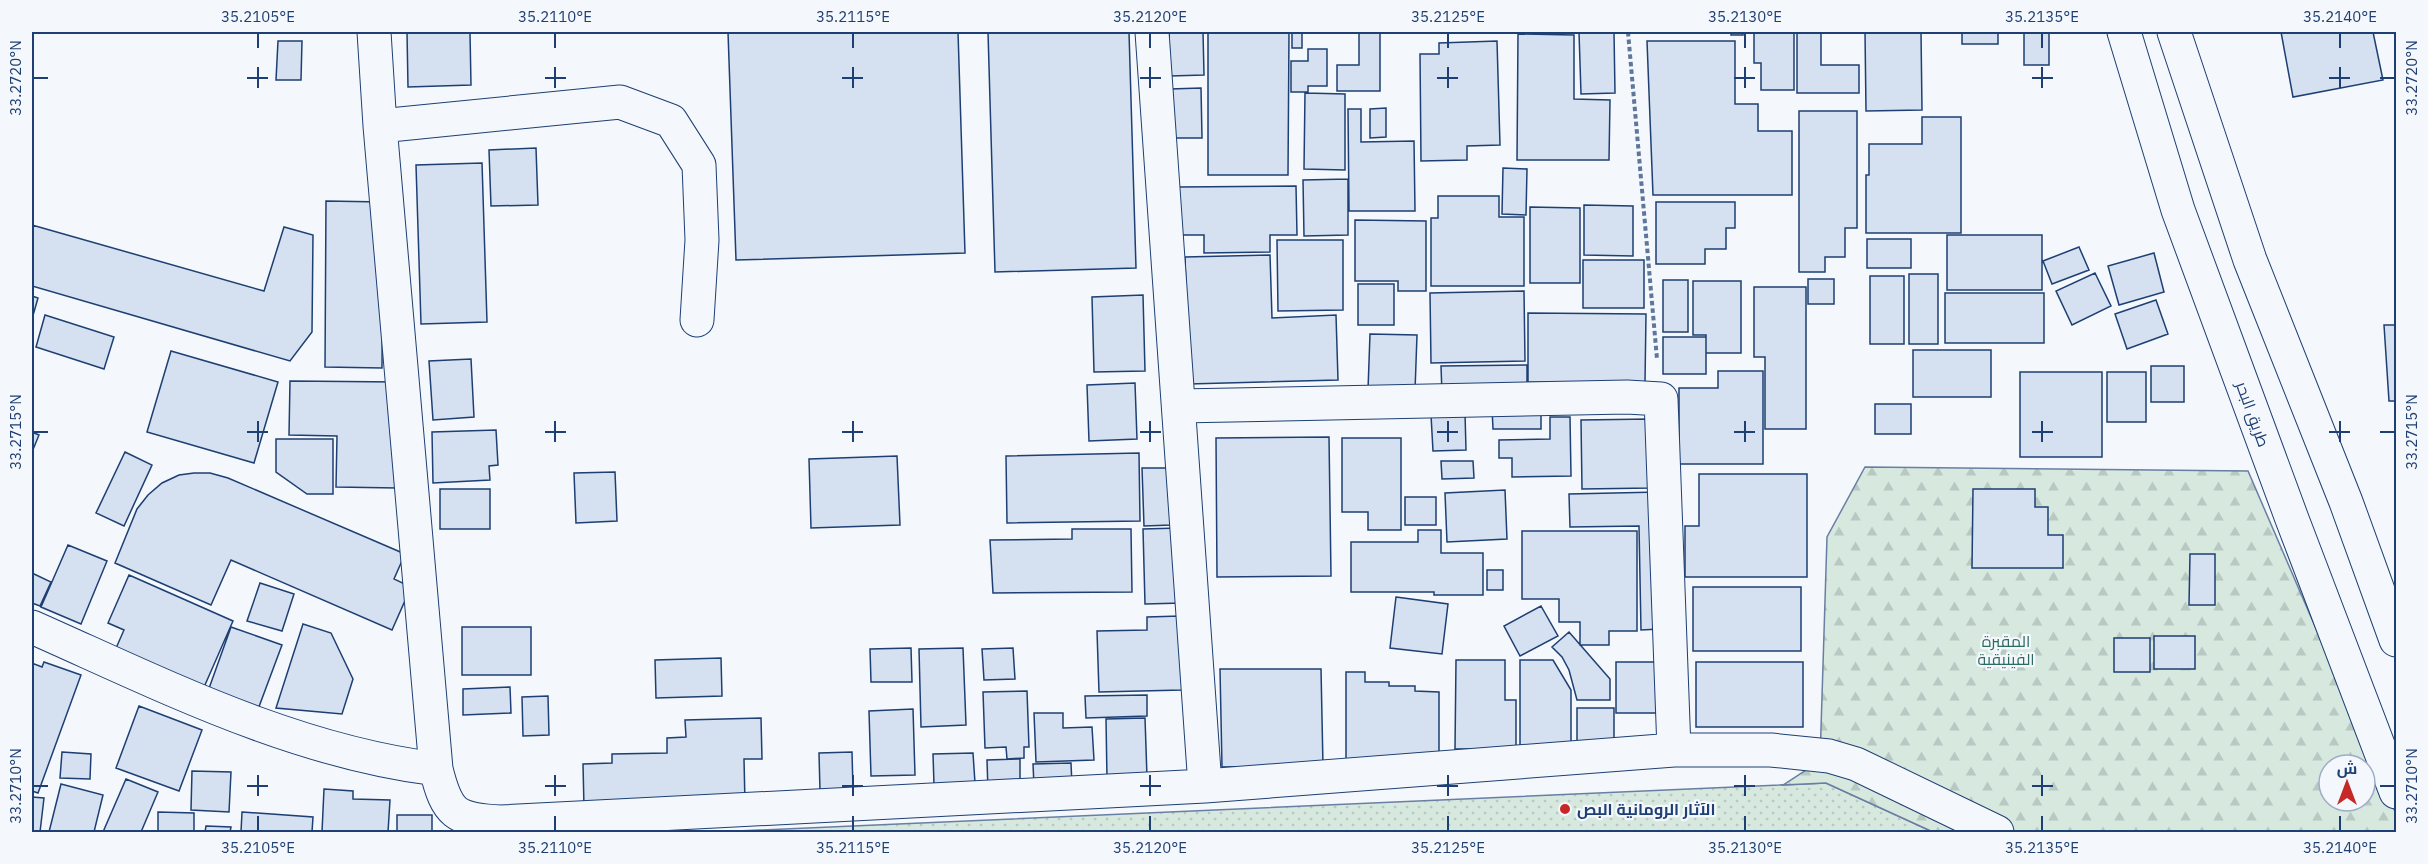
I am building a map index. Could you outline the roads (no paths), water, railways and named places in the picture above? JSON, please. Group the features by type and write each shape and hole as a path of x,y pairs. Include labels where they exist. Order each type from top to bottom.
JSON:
{"main road":[{"path":"374,32 380,126 436,769 450,808 466,819 501,822 1205,786 1674,750 1771,750 1829,756 1856,764 1997,832"},
{"path":"1152,32 1205,786"},
{"name":"طريق البحر","path":"2124,32 2178,210 2292,519 2397,792"},
{"path":"2175,32 2250,260 2346,502 2397,640"},
{"path":"380,126 620,102 671,121 699,165 702,240 697,320"},
{"path":"1179,406 1615,397 1661,399 1674,750"},
{"path":"32,627 219,711 300,740 363,757 436,769"}],"place":[{"name":"الآثار الرومانية البص","path":"1565,809"}],"park label":[{"name":"المقبرة الفينيقية","path":"2006,650"}]}
